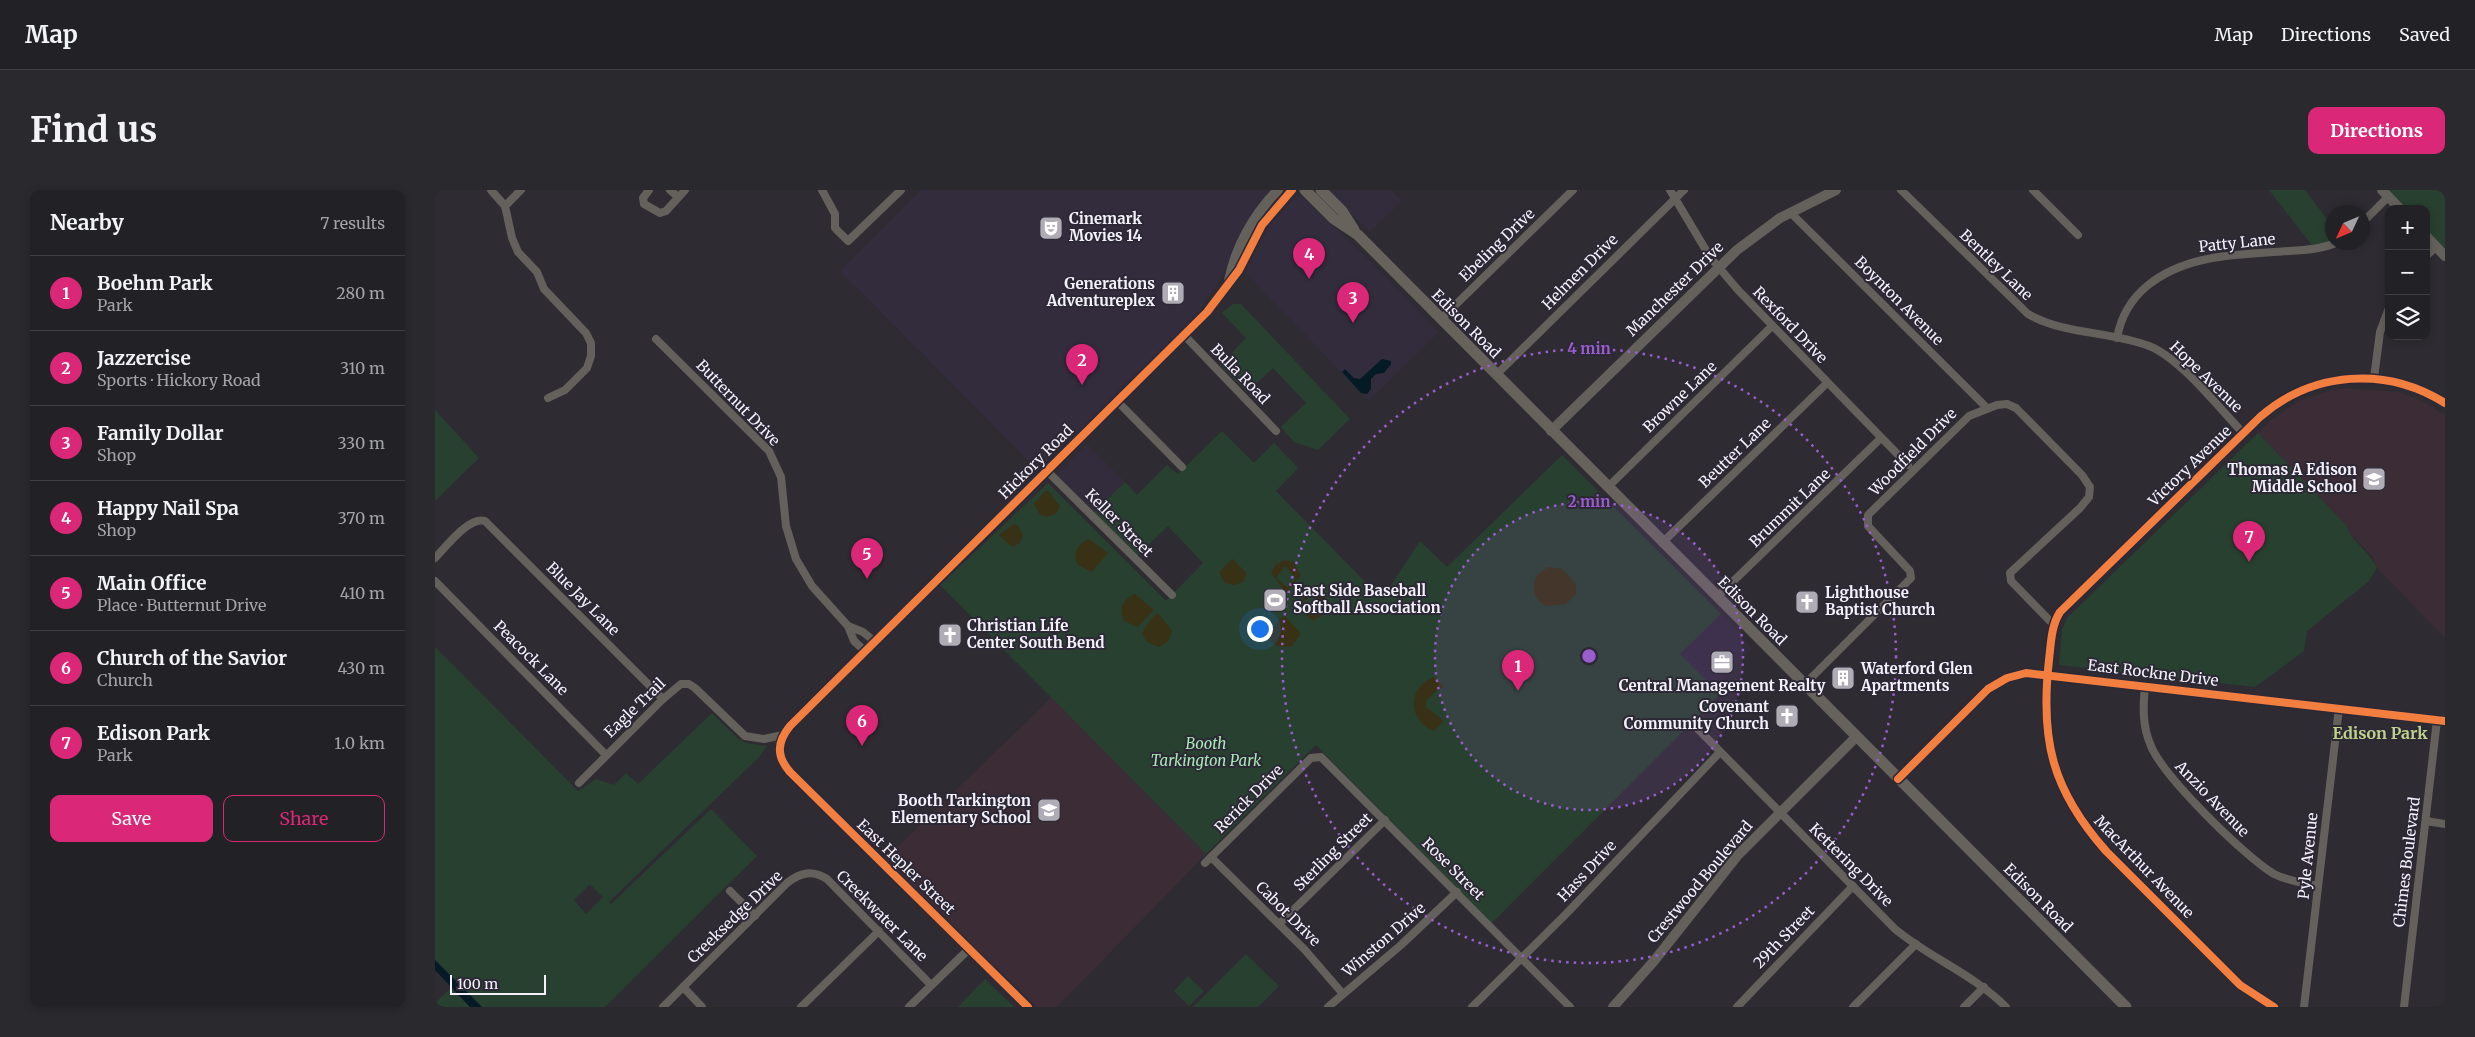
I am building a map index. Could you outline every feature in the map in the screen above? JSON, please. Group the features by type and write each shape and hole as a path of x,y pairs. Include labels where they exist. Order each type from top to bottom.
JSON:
{"main road":[{"name":"Edison Road","path":"1305,190 1334,219 1358,235"},
{"name":"Edison Road","path":"1321,190 1342,211 1358,235 1551,431 2126,1007"}],"street":[{"path":"491,190 505,206 512,238 519,252 537,272 544,289 586,333 591,344 591,356 587,368 565,390 547,398"},
{"path":"505,206 521,190"},
{"path":"649,190 643,198 644,204 660,213 666,211 685,190"},
{"path":"670,190 678,197"},
{"path":"823,190 835,214 835,228 848,240 901,190"},
{"name":"Hickory Road","path":"1229,282 1232,266 1252,224 1278,190"},
{"name":"Hickory Road","path":"782,738 874,641 1207,312 1239,270 1262,224 1293,190"},
{"name":"Ebeling Drive","path":"1441,319 1573,190"},
{"name":"Rexford Drive","path":"1670,190 1718,268 1771,327 1908,466"},
{"name":"Helmen Drive","path":"1496,374 1685,190"},
{"name":"Manchester Drive","path":"1551,431 1718,268 1753,237 1791,213 1836,190"},
{"name":"Bentley Lane","path":"1901,190 2028,314 2049,324 2117,338"},
{"path":"2033,190 2078,235"},
{"path":"2370,213 2385,193 2396,205"},
{"name":"Boynton Avenue","path":"1791,213 1987,408"},
{"path":"2430,240 2445,256"},
{"name":"Patty Lane","path":"2117,338 2122,318 2131,301 2151,283 2180,266 2217,257 2318,249 2325,247"},
{"path":"2430,252 2436,247"},
{"path":"2374,378 2380,332 2385,319"},
{"name":"Browne Lane","path":"1608,487 1771,327"},
{"name":"Bulla Road","path":"1184,335 1276,432"},
{"name":"Hope Avenue","path":"2117,338 2149,346 2163,353 2243,433"},
{"name":"Butternut Drive","path":"657,339 769,452 781,477 785,526 796,560 819,596 848,626 854,641 865,651"},
{"name":"Victory Avenue","path":"2054,625 2060,612 2243,433 2278,402 2304,389 2335,380 2374,378 2418,388 2445,403"},
{"name":"Beutter Lane","path":"1662,542 1827,383"},
{"path":"1117,401 1182,467"},
{"name":"Woodfield Drive","path":"1804,685 1911,578 1910,570 1868,526 1868,516 1969,416 1987,408 2007,404 2016,408 2083,475 2090,487 2089,497 2080,508 2012,571 2010,576 2011,581 2054,625"},
{"name":"Brummit Lane","path":"1717,597 1881,438"},
{"name":"Keller Street","path":"1047,471 1172,595"},
{"name":"Blue Jay Lane","path":"435,558 469,524 477,520 483,520 663,699"},
{"name":"Peacock Lane","path":"435,581 607,755"},
{"name":"MacArthur Avenue","path":"2054,625 2048,674 2046,723 2051,753 2059,779 2077,815 2106,851 2239,985 2274,1007"},
{"name":"Butternut Drive","path":"848,626 863,632 874,641"},
{"name":"East Rockne Drive","path":"1898,779 1995,683 2026,673 2441,720"},
{"name":"Eagle Trail","path":"579,783 678,685 689,684 745,736 765,739 782,738"},
{"name":"Anzio Avenue","path":"2145,686 2143,710 2147,736 2164,770 2258,864 2284,878 2318,886"},
{"name":"Pyle Avenue","path":"2304,1007 2339,708"},
{"name":"Chimes Boulevard","path":"2404,1007 2425,821 2441,720"},
{"name":"Kettering Drive","path":"1692,723 1895,929 1984,987 2006,1007"},
{"name":"Crestwood Boulevard","path":"1613,1007 1660,954 1727,868 1780,812 1856,737"},
{"name":"East Hepler Street","path":"782,738 779,754 790,772 1028,1007"},
{"name":"Hass Drive","path":"1472,1007 1523,958 1720,752"},
{"name":"Rose Street","path":"1314,756 1324,759 1570,1007"},
{"name":"Rerick Drive","path":"1205,863 1314,756"},
{"name":"Sterling Street","path":"1279,924 1385,820"},
{"path":"2425,821 2445,824"},
{"name":"Cabot Drive","path":"1211,857 1279,924 1343,994"},
{"name":"Creeksedge Drive","path":"663,1007 792,879 810,870"},
{"name":"Creekwater Lane","path":"810,870 827,879 931,985"},
{"name":"29th Street","path":"1737,1007 1853,886"},
{"path":"731,890 755,916"},
{"name":"Winston Drive","path":"1328,1007 1401,945 1457,892"},
{"path":"801,1007 879,931"},
{"path":"1853,1007 1916,944"},
{"path":"909,1007 969,949"},
{"path":"683,987 702,1007"},
{"path":"1964,1007 1984,987"}],"shaded area":[{"path":"921,190 1273,190 1250,220 1217,285 1198,313 1038,470 840,271"},
{"path":"1328,190 1391,190 1402,201 1370,232"},
{"path":"1296,196 1301,196 1364,255 1439,332 1369,401 1245,272 1269,226"},
{"name":"Thomas A Edison Middle School","path":"2346,388 2399,392 2422,401 2445,415 2445,638 2377,568 2372,556 2349,532 2347,526 2258,433 2271,420 2299,401 2331,390"},
{"path":"1087,444 1125,482 1094,512 1057,474"},
{"path":"1721,614 1752,649 1714,688 1680,654"},
{"name":"Booth Tarkington Elementary School","path":"1052,697 1206,854 1057,1007 1037,1007 884,860"}],"green space":[{"path":"2269,190 2305,190 2325,217 2325,243 2311,244"},
{"path":"2388,190 2445,190 2445,250 2430,234 2430,205 2401,205"},
{"path":"1233,304 1241,304 1350,419 1318,450 1294,442 1281,427 1306,403 1273,368 1247,392 1220,365 1246,338 1222,313"},
{"path":"435,410 479,458 435,501"},
{"name":"Booth Tarkington Park","path":"1222,431 1254,463 1274,443 1298,468 1276,491 1382,599 1420,541 1447,567 1562,455 1721,614 1680,654 1720,694 1492,923 1316,745 1206,854 940,585 1048,483 1166,601 1203,563 1168,526 1137,556 1094,512 1125,482 1137,495 1167,465 1178,474"},
{"path":"2258,433 2347,526 2352,537 2374,562 2377,568 2369,581 2307,631 2304,651 2255,687 2059,665 2062,629 2067,618"},
{"path":"435,647 578,791 596,779 614,785 626,773 638,784 712,713 737,738 746,743 767,746 758,758 609,902 611,904 711,809 757,856 605,1007 482,1007 435,960","holes":["590,884 603,897 586,914 574,900"]},
{"path":"1246,954 1279,986 1258,1007 1193,1007"},
{"path":"1188,976 1204,991 1189,1006 1174,991"},
{"path":"985,979 1014,1007 958,1007"},
{"path":"451,988 470,1007 435,1007 435,1003"}],"sand":[{"path":"1045,491 1048,491 1060,506 1055,514 1049,516 1040,515 1034,504"},
{"path":"1014,524 1018,526 1023,534 1020,543 1012,547 999,535"},
{"path":"1089,539 1108,553 1092,572 1078,565 1075,557 1081,543"},
{"path":"1233,559 1247,574 1243,582 1234,585 1225,583 1219,572"},
{"path":"1284,560 1294,562 1301,575 1286,593 1271,573 1275,565","holes":["1285,566 1296,578 1287,587 1276,578"]},
{"path":"1548,567 1562,569 1576,584 1576,594 1566,604 1546,606 1538,600 1534,592 1537,575"},
{"path":"1315,590 1326,599 1328,609 1327,613 1313,621 1296,605","holes":["1311,595 1322,607 1311,616 1301,604"]},
{"path":"1135,594 1154,610 1138,627 1124,621 1121,612 1127,599"},
{"path":"1158,613 1172,631 1168,642 1159,647 1147,642 1142,633 1152,618"},
{"path":"1284,615 1301,634 1292,646 1284,647 1274,644 1267,634"},
{"path":"1434,677 1444,687 1437,690 1426,701 1426,707 1444,721 1434,731 1425,726 1419,719 1415,712 1414,704 1419,688"}],"water":[{"path":"1382,359 1391,361 1391,364 1384,373 1376,374 1371,379 1371,389 1367,394 1361,393 1342,372 1345,369 1354,378 1360,379"},
{"path":"435,960 482,1007 470,1007 435,970"}],"cycle path":[{"path":"1028,1007 790,772 780,755 781,743 790,726 1207,312 1239,270 1262,225 1292,190"},
{"path":"2274,1007 2240,985 2106,851 2073,807 2054,763 2049,740 2047,689 2053,629 2060,612 2260,417 2281,402 2303,390 2326,383 2350,379 2375,379 2399,383 2422,391 2445,403"},
{"path":"1898,779 1988,689 2007,678 2026,673 2445,721"}],"place":[{"name":"Cinemark Movies 14","path":"1051,228"},
{"name":"Happy Nail Spa","path":"1309,279"},
{"name":"Generations Adventureplex","path":"1173,293"},
{"name":"Family Dollar","path":"1353,323"},
{"name":"Jazzercise","path":"1082,385"},
{"name":"Thomas A Edison Middle School","path":"2374,479"},
{"name":"Edison Park","path":"2249,562"},
{"name":"Main Office","path":"867,579"},
{"name":"East Side Baseball Softball Association","path":"1275,600"},
{"name":"Lighthouse Baptist Church","path":"1807,602"},
{"name":"Christian Life Center South Bend","path":"950,635"},
{"name":"Central Management Realty","path":"1722,662"},
{"name":"Waterford Glen Apartments","path":"1843,678"},
{"name":"Boehm Park","path":"1518,691"},
{"name":"Covenant Community Church","path":"1787,716"},
{"name":"Church of the Savior","path":"862,746"},
{"name":"Booth Tarkington Elementary School","path":"1049,810"}],"district":[{"name":"Edison Park","path":"2380,733"}]}
